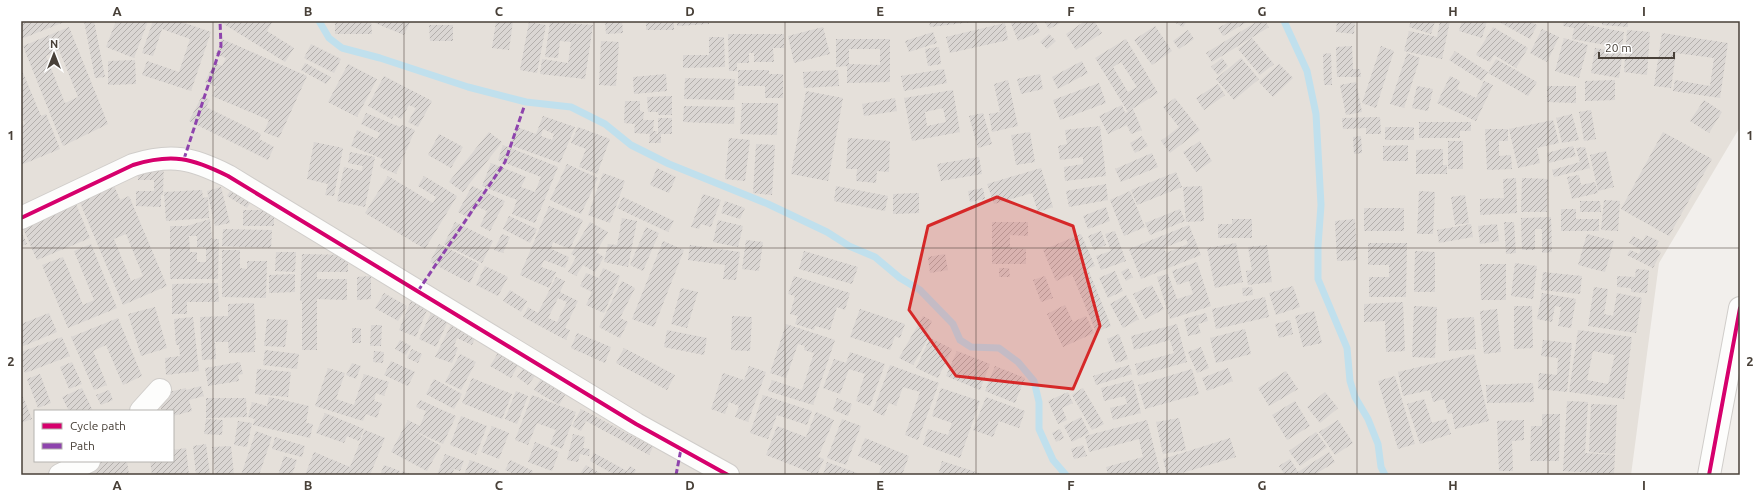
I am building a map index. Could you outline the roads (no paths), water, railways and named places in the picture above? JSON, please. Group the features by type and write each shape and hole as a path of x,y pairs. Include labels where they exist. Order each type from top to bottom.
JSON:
{"street":[{"path":"21,218 133,164 152,159 184,159 206,165 228,176 636,424 728,475"},
{"path":"1709,475 1740,308"},
{"path":"142,410 160,390"},
{"path":"60,475 87,462"}],"waterway":[{"path":"319,21 329,38 342,48 380,58 468,87 526,102 571,107 605,124 631,145 669,164 768,204 827,232 849,246 875,257 900,278 920,290 953,324 960,340 971,347 999,348 1018,362 1034,381 1039,402 1039,429 1053,460 1066,475"},
{"path":"1284,21 1307,71 1316,114 1321,205 1318,246 1318,279 1347,348 1350,381 1355,397 1368,419 1378,444 1381,467 1385,475"}]}
